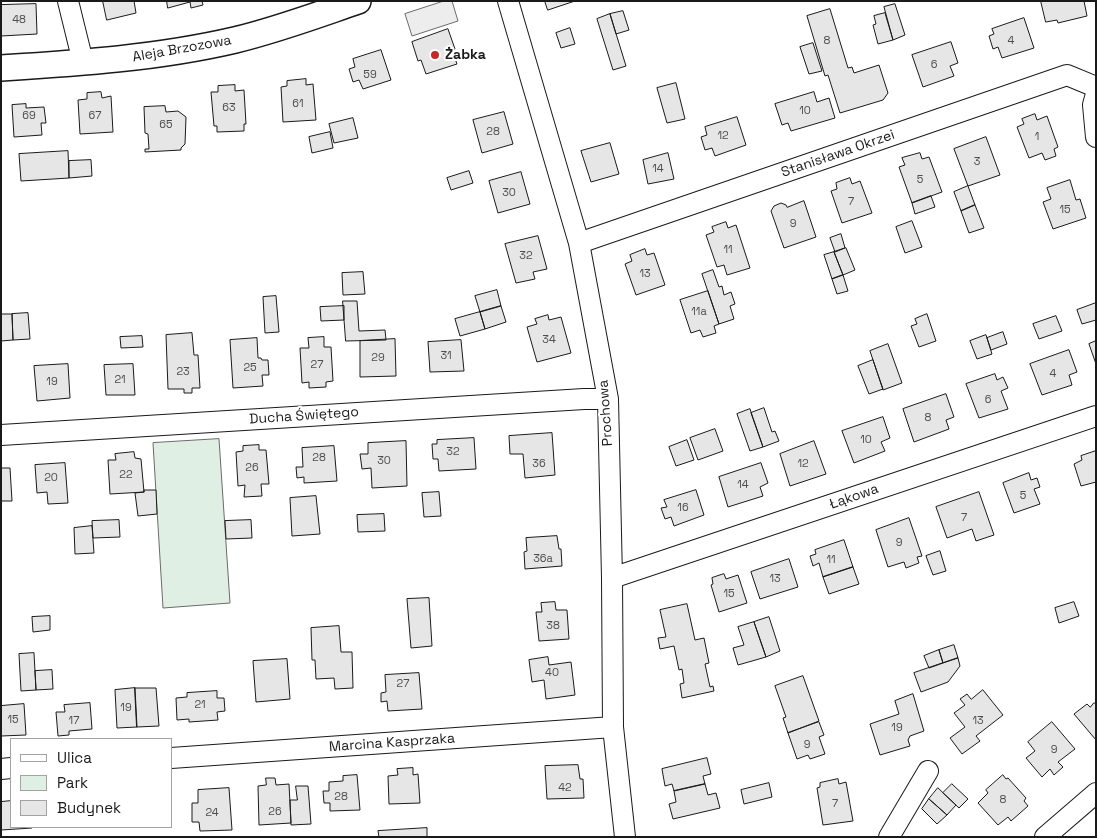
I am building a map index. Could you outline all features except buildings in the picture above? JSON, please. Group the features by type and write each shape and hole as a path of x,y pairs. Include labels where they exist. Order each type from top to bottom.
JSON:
{"street":[{"path":"68,1 83,62"},
{"name":"Aleja Brzozowa","path":"1,68 132,58 182,51 235,40 287,26 358,1"},
{"name":"Prochowa","path":"508,1 579,243 608,399 613,727 626,837"},
{"name":"Stanisława Okrzei","path":"579,243 1067,75 1096,87"},
{"path":"1096,94 1093,105 1096,137"},
{"name":"Ducha Świętego","path":"1,434 575,399 608,399"},
{"name":"Łąkowa","path":"612,578 1096,416"},
{"name":"Marcina Kasprzaka","path":"172,758 613,727"},
{"path":"889,837 928,770"},
{"path":"1045,837 1096,793"}],"green space":[{"path":"219,439 230,603 163,608 153,443"}],"shaded area":[{"path":"444,1 452,1 458,21 412,36 405,14"}],"place":[{"name":"Żabka","path":"435,55"}]}
